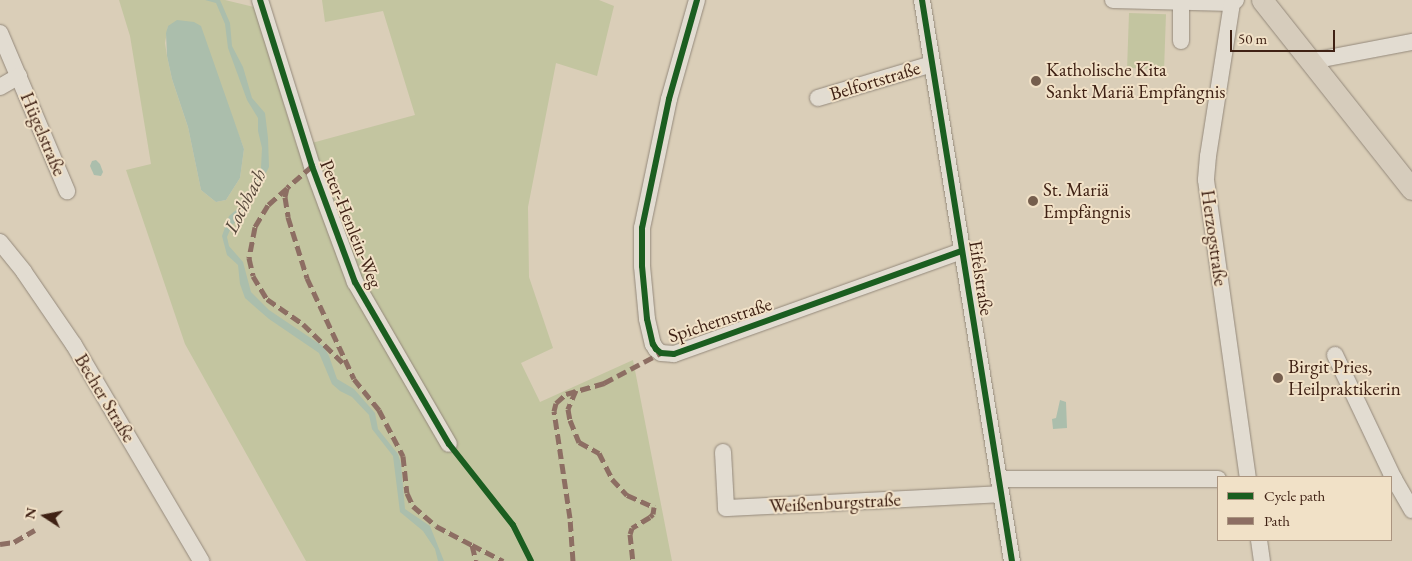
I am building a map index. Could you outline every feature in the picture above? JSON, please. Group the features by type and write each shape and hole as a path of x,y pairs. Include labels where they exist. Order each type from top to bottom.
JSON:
{"main road":[{"path":"1262,0 1412,189"}],"street":[{"name":"Peter-Henlein-Weg","path":"260,0 312,166 355,282 449,444"},
{"name":"Spichernstraße","path":"697,0 669,98 642,228 642,266 647,319 656,349 661,353 674,354 961,251"},
{"name":"Eifelstraße","path":"922,0 1012,561"},
{"path":"1113,0 1234,2"},
{"path":"1180,2 1181,41"},
{"name":"Herzogstraße","path":"1234,2 1208,156 1206,180 1248,476"},
{"name":"Hügelstraße","path":"0,34 67,191"},
{"path":"1312,61 1412,42"},
{"name":"Belfortstraße","path":"818,98 932,64"},
{"name":"Hügelstraße","path":"0,87 19,76"},
{"name":"Becher Straße","path":"0,242 24,272 74,345 200,561"},
{"path":"1335,355 1391,476"},
{"name":"Weißenburgstraße","path":"723,452 726,508 1000,487 1217,478"},
{"path":"1392,479 1412,510"},
{"path":"1259,541 1262,561"}],"shaded area":[{"path":"119,0 225,0 254,7 297,147 415,115 383,11 325,22 322,0 599,0 614,6 597,76 556,63 528,207 529,277 553,348 521,363 540,402 633,360 672,561 306,561 185,344 126,170 151,164 130,36","holes":["168,26 235,125 244,149 240,178 226,200 216,202 201,190 188,127 172,79 167,56 165,43"]},
{"path":"1129,13 1166,14 1164,69 1127,68"}],"water":[{"name":"Lochbach","path":"205,0 220,0 230,23 232,46 243,67 252,98 265,113 268,138 269,167 245,214 232,225 227,237 229,246 243,262 251,292 269,310 324,347 337,379 354,389 375,413 378,429 398,454 401,464 405,509 430,526 444,561 438,561 435,549 423,531 400,512 393,456 372,429 369,415 352,397 340,391 332,384 319,353 269,319 245,298 240,284 238,265 227,255 222,236 229,216 242,205 261,168 262,148 258,131 258,118 247,100 228,48 225,24 216,3"},
{"path":"177,20 194,22 201,26 244,149 240,178 226,200 216,202 201,190 188,127 172,79 167,56 166,33 168,26"},
{"path":"96,160 100,164 103,172 101,176 94,175 90,166 92,161"},
{"path":"1060,400 1066,402 1067,428 1053,429 1052,419 1056,418"}],"marked path":[{"path":"312,166 287,188 285,197 288,217 307,278 354,379 379,410 403,456 407,493 413,506 436,526 472,545 476,561"},
{"path":"287,188 268,205 255,227 249,258 253,276 267,299 303,324 344,364"},
{"path":"573,561 570,518 554,411 556,403 566,394 604,383 661,353"},
{"path":"576,390 568,409 570,420 579,442 599,453 612,479 627,495 654,507 653,514 650,517 632,528 630,534 633,561"},
{"path":"0,544 14,542 35,530"},
{"path":"472,545 503,561"}],"cycle path":[{"path":"260,0 312,166 355,282 449,444 513,525 531,561"},
{"path":"697,0 669,99 642,228 642,266 647,319 656,349 661,353 674,354 961,251"},
{"path":"922,0 1012,561"}],"place":[{"name":"Katholische Kita Sankt Mariä Empfängnis","path":"1036,81"},
{"name":"St. Mariä Empfängnis","path":"1033,201"},
{"name":"Birgit Pries, Heilpraktikerin","path":"1278,378"}]}
